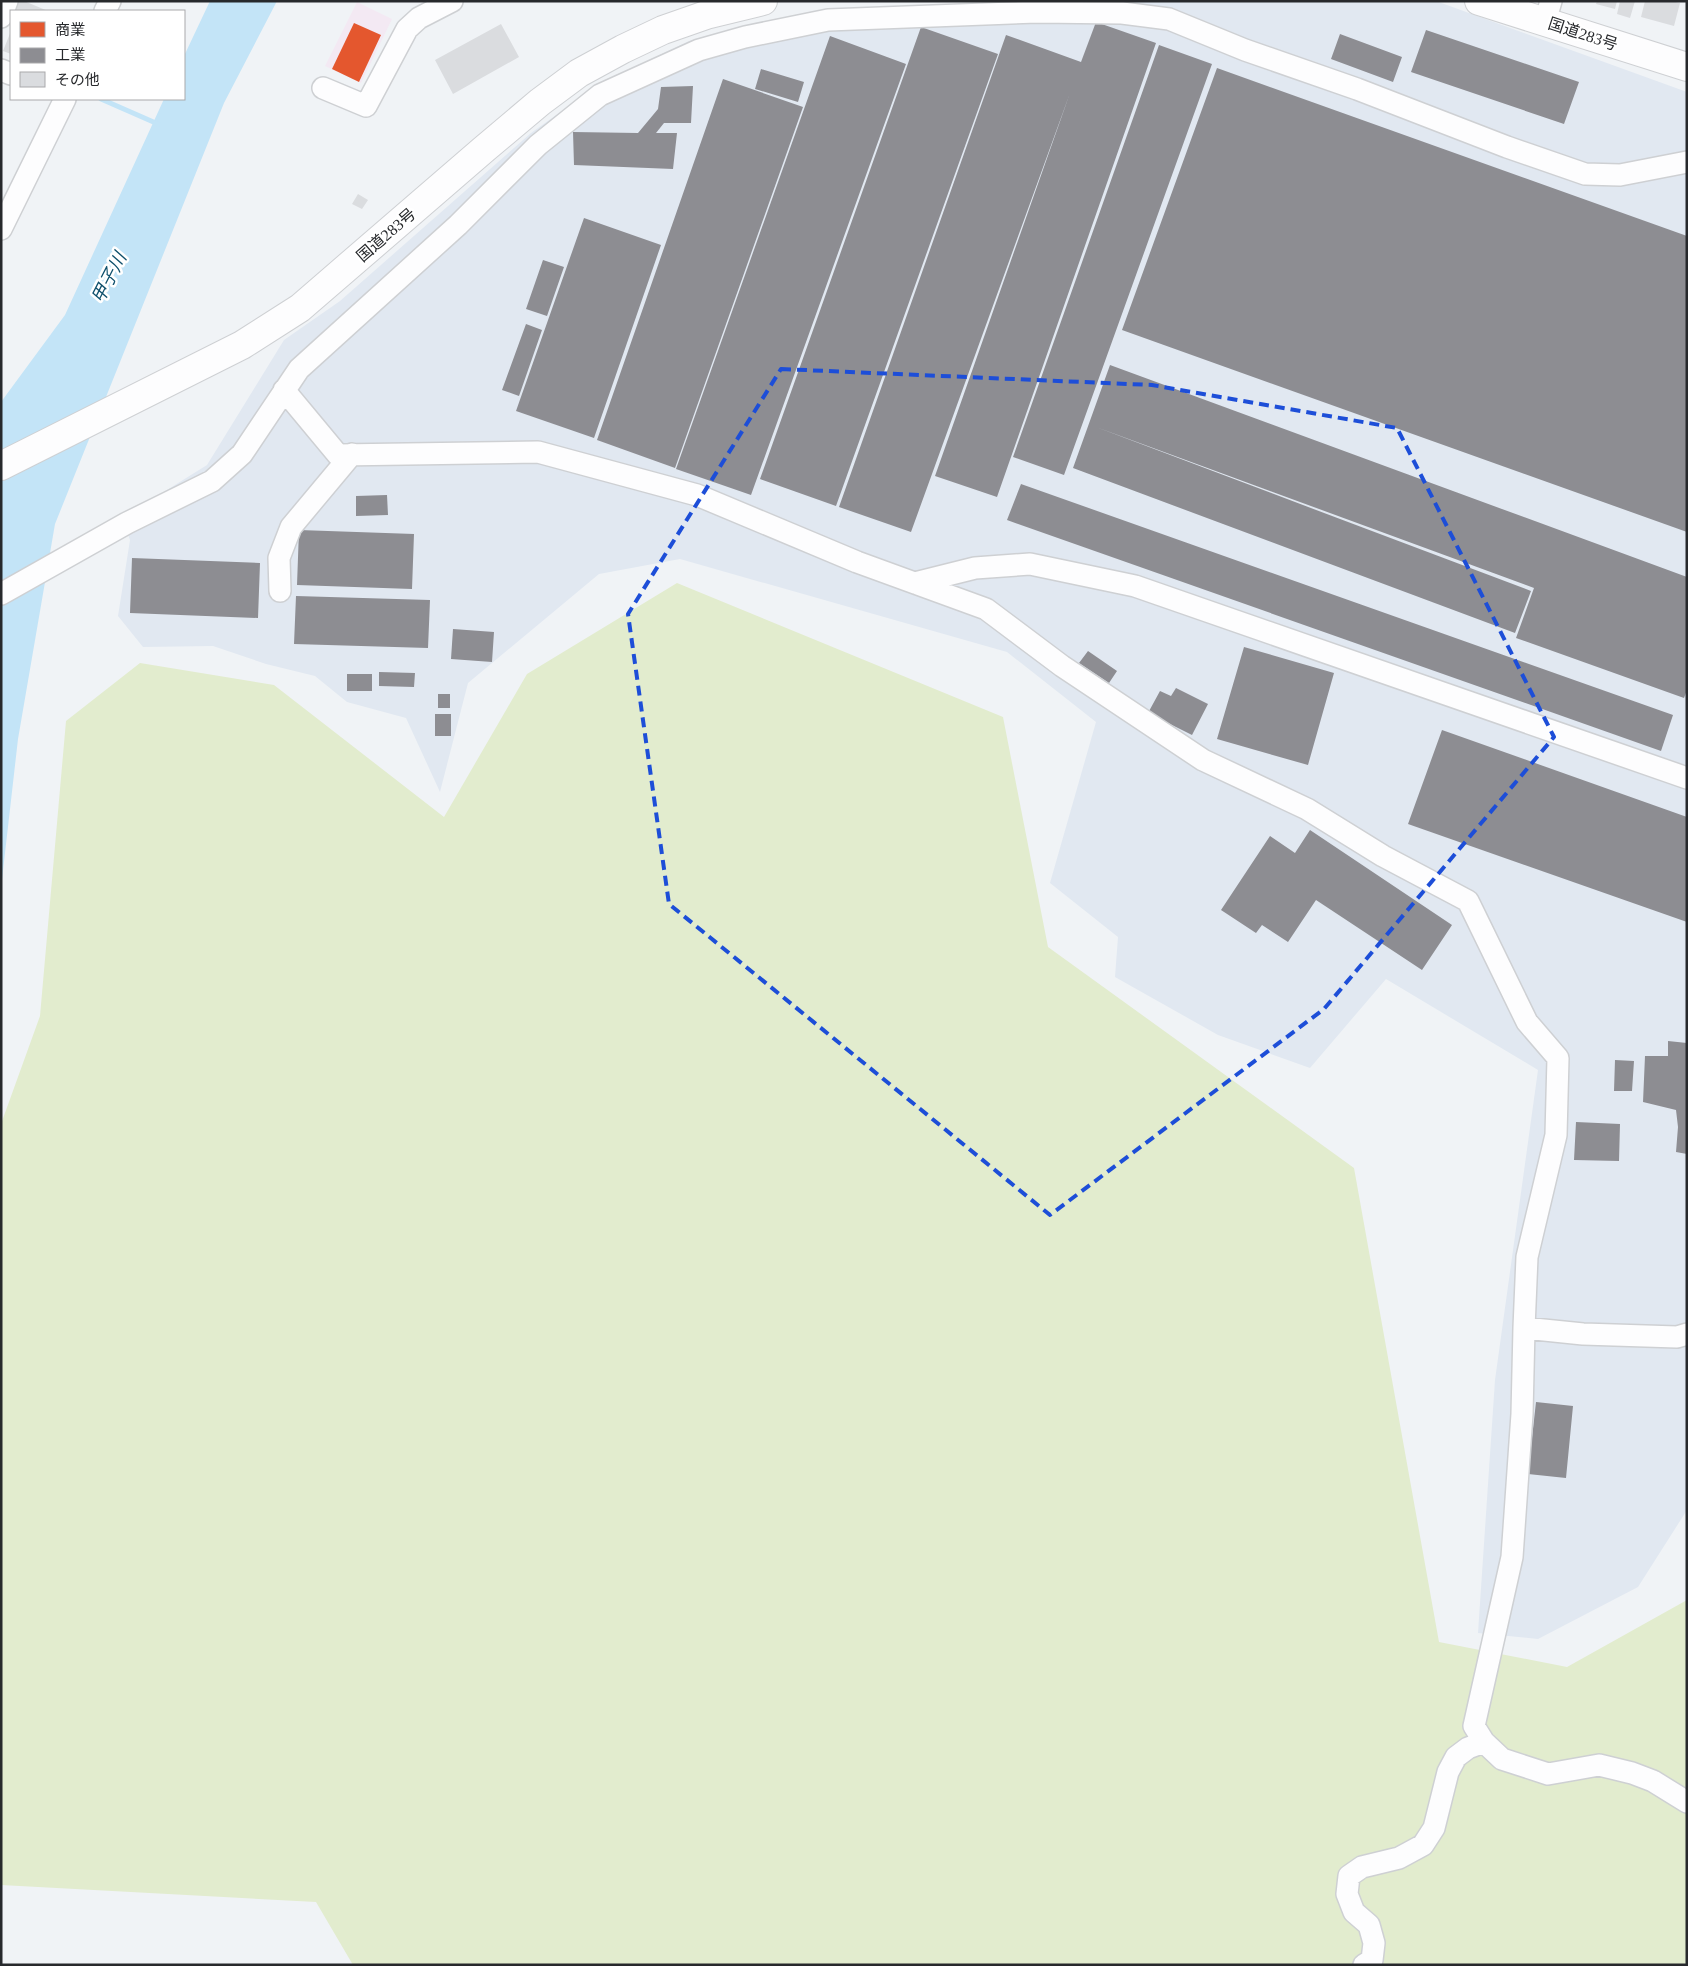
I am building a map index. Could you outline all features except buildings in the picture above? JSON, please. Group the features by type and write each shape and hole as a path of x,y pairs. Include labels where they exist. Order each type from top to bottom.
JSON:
{"highway":[{"name":"国道283号","path":"1,466 177,368 234,329 278,303 329,263 518,97 561,66 607,38 694,1"},
{"name":"国道283号","path":"1,446 177,368 242,345 300,308 490,144 540,102 579,73 663,30 763,1"},
{"name":"国道283号","path":"1480,1 1687,67"},
{"name":"国道283号","path":"1542,3 1687,50"}],"street":[{"path":"1,17 7,1"},
{"path":"323,88 366,106 407,29 419,18 452,1"},
{"path":"1,594 127,523 212,481 242,454 299,369 458,225 538,145 600,95 699,50 828,20 1037,12 1122,12 1169,19 1245,50 1585,174 1620,175 1687,162"},
{"path":"1,229 63,100"},
{"path":"284,390 338,455 538,452 697,495 857,562 986,609 1062,666 1203,760 1307,809 1383,856 1468,901 1527,1022 1558,1058 1556,1135 1527,1257 1522,1414 1512,1558 1474,1726 1484,1742 1502,1759 1548,1774 1599,1765 1632,1773 1653,1781 1687,1802"},
{"path":"280,591 279,558 291,526 352,454"},
{"path":"914,583 976,568 1030,564 1134,586 1687,778"},
{"path":"1524,1328 1583,1334 1677,1337 1687,1334"},
{"path":"1364,1965 1372,1960 1374,1943 1369,1925 1354,1912 1347,1894 1350,1876 1362,1867 1398,1858 1423,1846 1434,1828 1448,1772 1456,1756 1468,1748 1484,1742"}],"highlighted area":[{"path":"781,369 1152,385 1397,428 1554,737 1324,1009 1050,1215 669,904 628,614"}],"shaded area":[{"path":"1066,1 1436,1 1687,92 1687,1510 1638,1587 1538,1639 1478,1633 1495,1380 1538,1070 1386,979 1310,1068 1218,1035 1115,977 1118,937 1050,883 1096,722 1007,652 680,559 599,574 468,683 440,792 406,718 347,702 315,676 266,664 213,646 143,647 118,616 130,540 122,518 207,465 284,340 340,301 531,133 601,83 689,41 812,12"},
{"path":"357,2 392,19 361,83 325,66"}],"green space":[{"path":"677,583 1003,717 1048,947 1354,1168 1439,1642 1567,1667 1687,1600 1687,1965 353,1965 316,1902 1,1885 1,1124 40,1016 66,721 140,663 274,685 444,817 527,674"}],"water":[{"name":"甲子川","path":"210,1 277,1 224,103 55,524 18,739 1,888 1,402 65,315 164,100 185,100 185,54"}],"waterway":[{"path":"103,100 158,124"}]}
